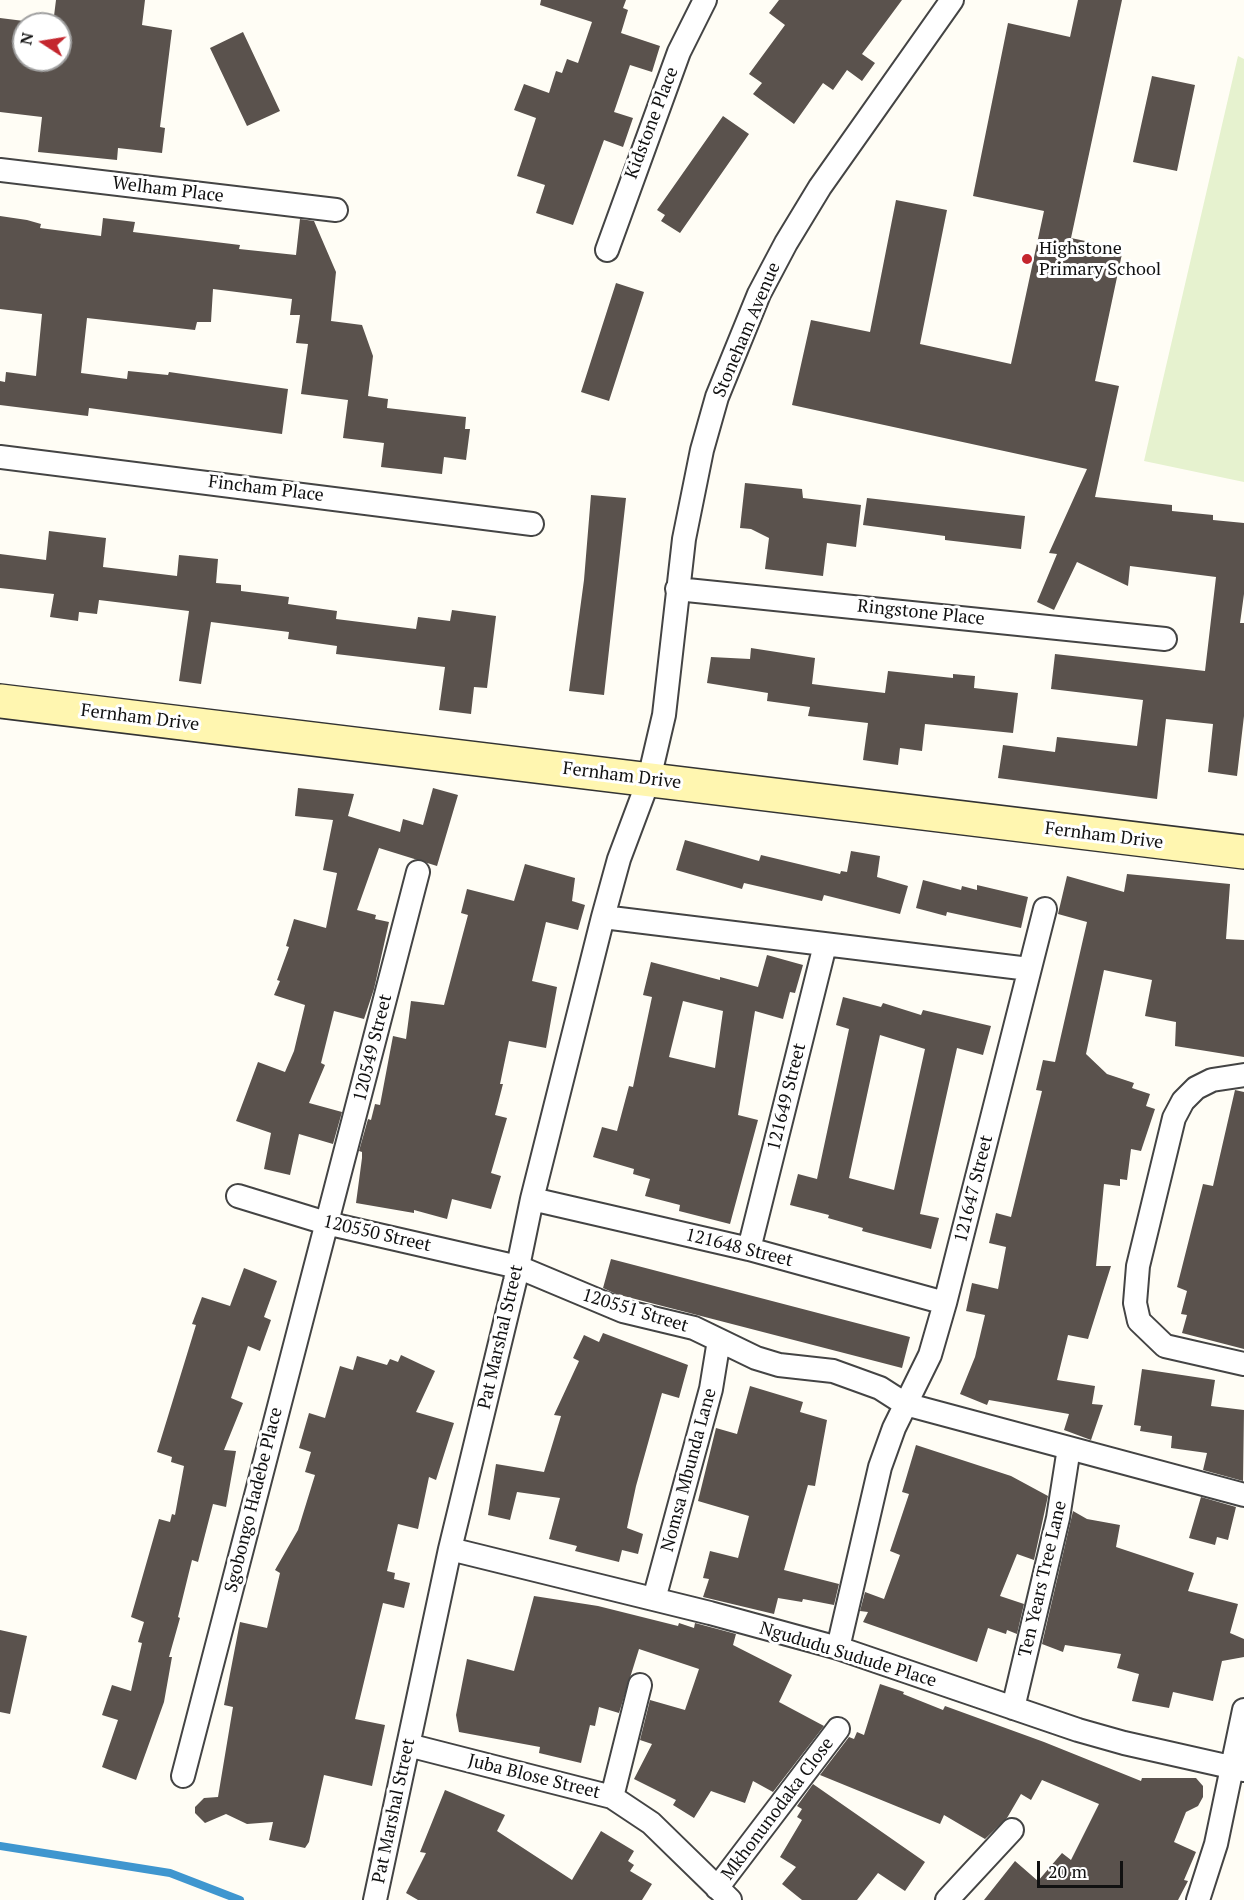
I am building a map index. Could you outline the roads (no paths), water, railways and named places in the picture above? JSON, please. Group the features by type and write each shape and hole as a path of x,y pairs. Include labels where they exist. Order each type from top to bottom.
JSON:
{"street":[{"name":"Kidstone Place","path":"607,250 679,52 705,0"},
{"name":"Stoneham Avenue","path":"649,779 664,715 677,589 702,450 727,368 759,294 820,187 952,0"},
{"name":"Welham Place","path":"0,170 336,210"},
{"name":"Fincham Place","path":"0,457 532,524"},
{"name":"Ringstone Place","path":"677,589 1165,639"},
{"name":"Fernham Drive","path":"0,701 1244,852"},
{"name":"Pat Marshal Street","path":"375,1900 450,1549 518,1267 532,1199 603,917 620,859 649,779"},
{"name":"120549 Street","path":"326,1223 418,872"},
{"name":"121647 Street","path":"838,1648 880,1467 905,1404 930,1355 945,1303 1045,909"},
{"path":"603,917 1029,969"},
{"name":"121649 Street","path":"749,1249 825,945"},
{"path":"1244,1075 1212,1080 1196,1088 1183,1101 1174,1118 1138,1266 1134,1304 1139,1321 1165,1346 1244,1364"},
{"name":"120550 Street","path":"238,1196 326,1223 518,1267"},
{"name":"121648 Street","path":"532,1199 749,1249 945,1303"},
{"name":"Sgobongo Hadebe Place","path":"183,1776 326,1223"},
{"name":"120551 Street","path":"518,1267 623,1311 694,1328 756,1358 779,1365 814,1367 854,1377 880,1388 905,1404 1244,1495"},
{"name":"Nomsa Mbunda Lane","path":"654,1599 711,1389 719,1340"},
{"name":"Ten Years Tree Lane","path":"1013,1708 1058,1518 1069,1448"},
{"name":"Ngududu Sudude Place","path":"450,1549 654,1599 838,1648 1124,1743 1237,1769"},
{"path":"612,1797 640,1685"},
{"path":"1198,1900 1237,1769 1244,1710"},
{"name":"Mkhonunodaka Close","path":"724,1894 838,1729"},
{"name":"Juba Blose Street","path":"408,1745 612,1797 651,1823 724,1894"},
{"path":"947,1900 1012,1830"}],"waterway":[{"path":"0,1846 170,1873 240,1900"}],"place":[{"name":"Highstone Primary School","path":"1027,259"}]}
